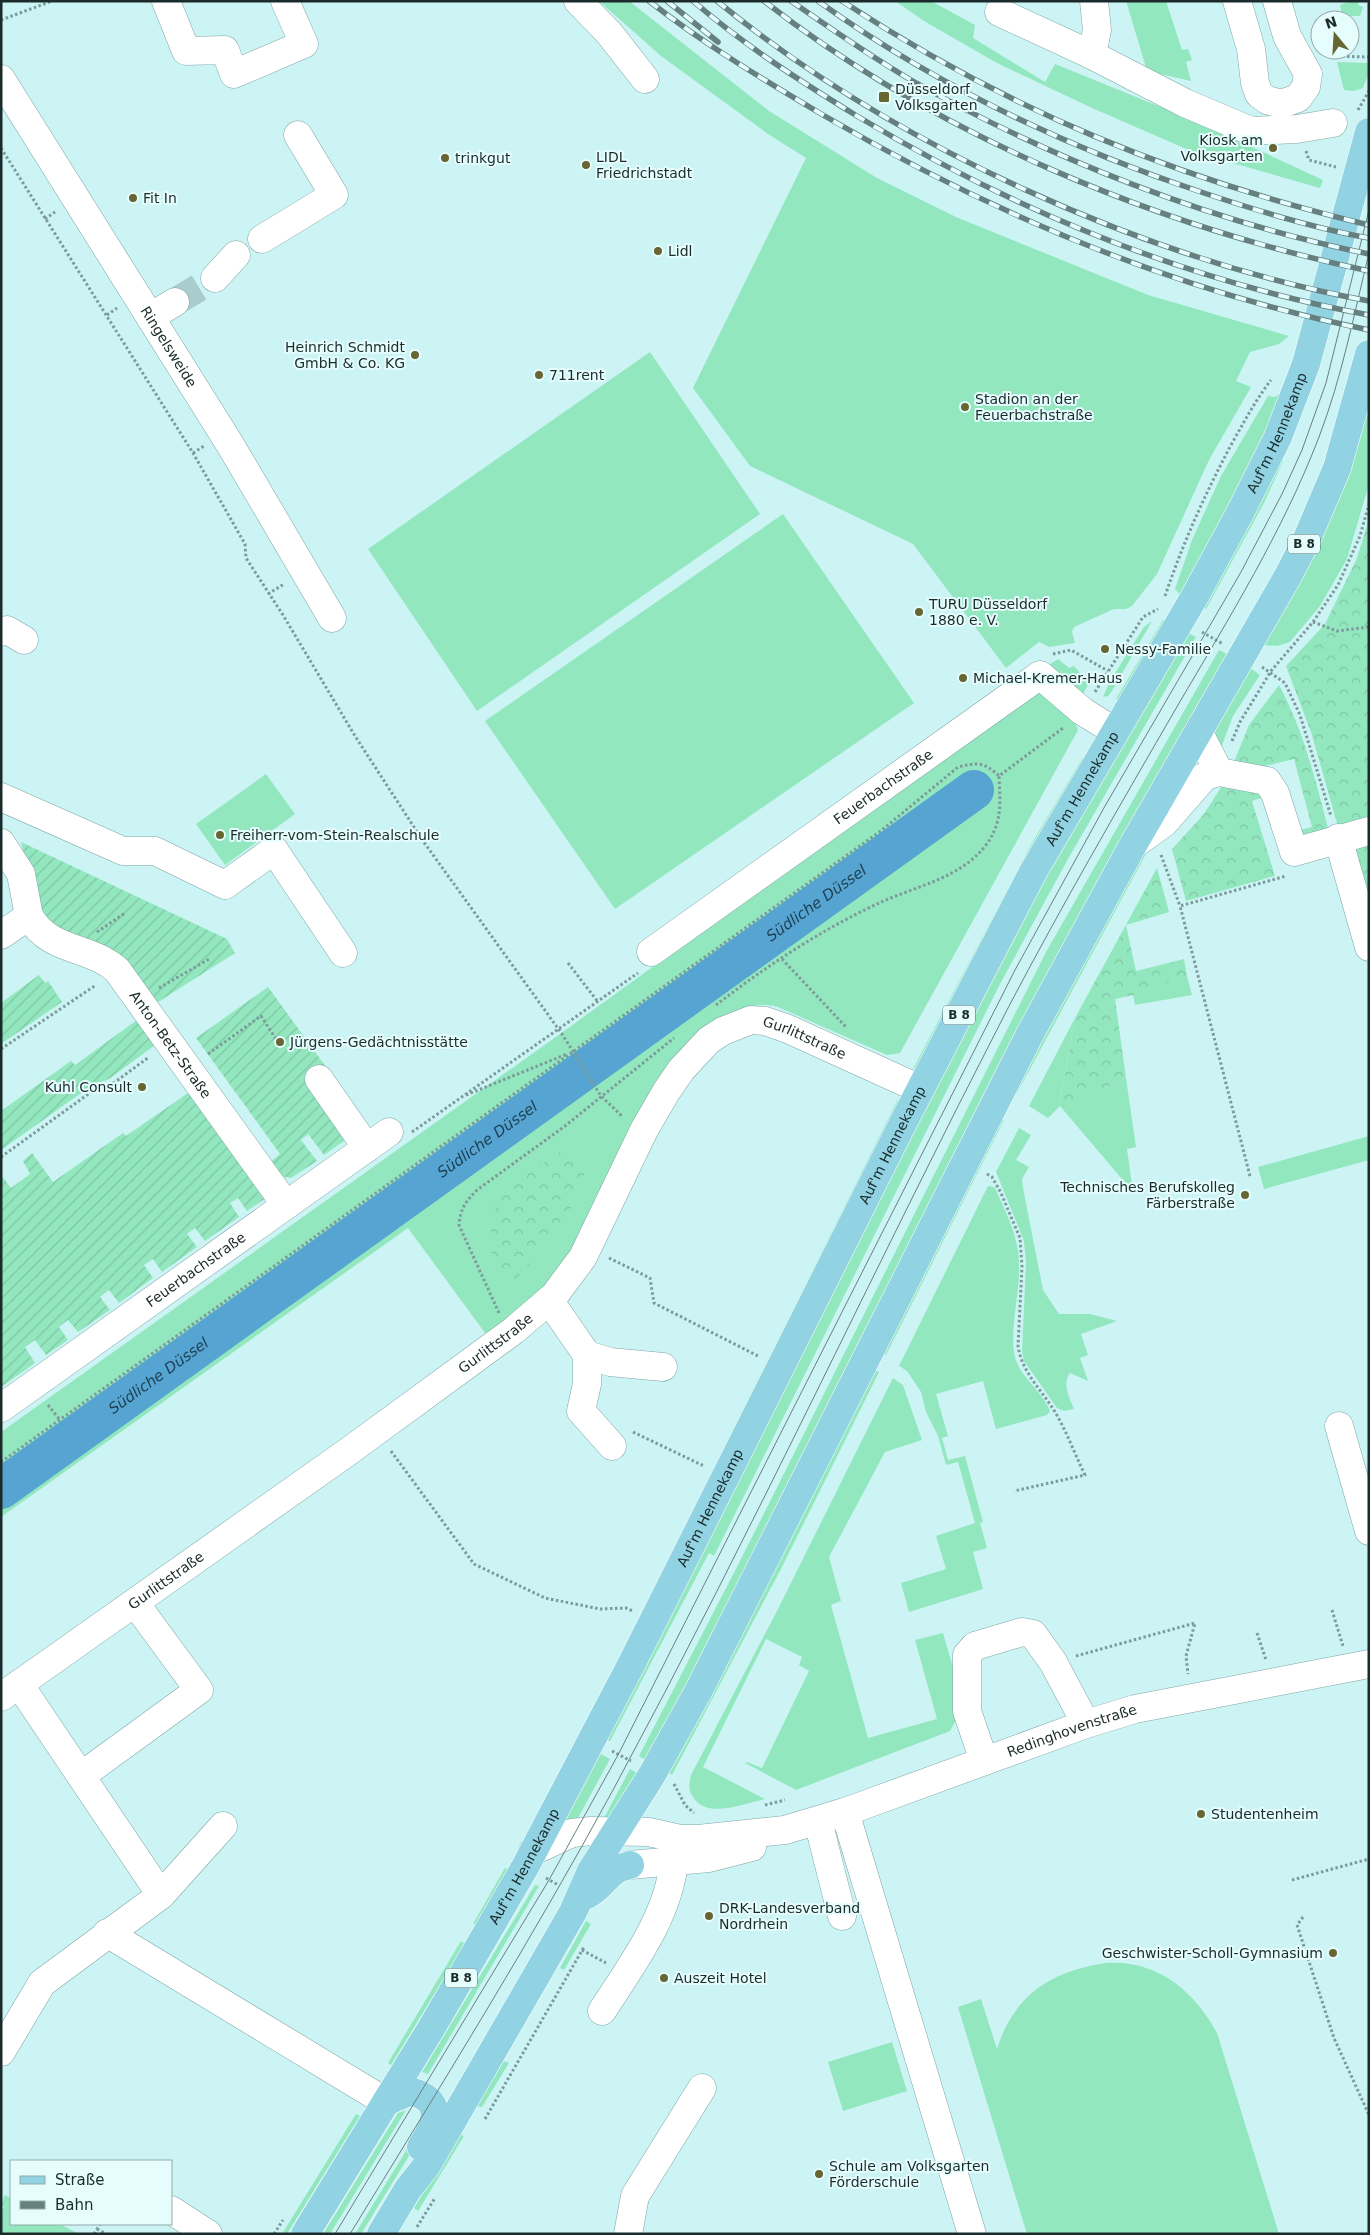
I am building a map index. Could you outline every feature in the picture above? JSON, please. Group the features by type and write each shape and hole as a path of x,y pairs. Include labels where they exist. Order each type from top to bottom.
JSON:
{"main road":[{"name":"Auf'm Hennekamp","path":"306,2234 432,2027 533,1851 654,1620 920,1089 1033,872 1104,725 1195,596 1278,437 1306,364 1368,132"},
{"name":"B 8","path":"381,2234 408,2189 427,2165 572,1893 591,1871 640,1793 699,1690 980,1131 1145,847 1198,731 1288,576 1327,496 1350,426 1369,354"},
{"name":"B 8","path":"572,1893 599,1888 613,1871 630,1865"},
{"path":"386,2102 410,2092 415,2092 431,2102 434,2108 432,2128 406,2171 408,2189"}],"street":[{"path":"166,1 186,51 225,50 234,74 304,44 285,1"},
{"path":"578,1 609,33 645,78"},
{"path":"1092,55 1097,30 1094,1"},
{"path":"1237,1 1252,49 1255,84 1259,94 1273,103 1288,103 1298,98 1304,68"},
{"path":"1276,1 1287,36 1304,68 1315,98 1333,123"},
{"path":"999,12 1092,55 1185,104 1251,131 1297,129 1333,123 1368,132"},
{"name":"Ringelsweide","path":"1,79 231,446 332,618"},
{"path":"262,239 334,195 298,134"},
{"path":"215,278 236,255"},
{"path":"150,317 175,302"},
{"name":"Feuerbachstraße","path":"651,952 1040,675 1104,725"},
{"path":"1198,731 1219,772"},
{"path":"1145,847 1205,776 1219,772 1267,781 1275,793 1294,852 1338,838 1369,831"},
{"path":"1,797 123,851 155,851 225,885 274,850 289,869 343,953"},
{"path":"1338,838 1369,946"},
{"name":"Anton-Betz-Straße","path":"1,843 20,874 29,916 36,927 49,938 72,949 94,955 108,962 117,970 286,1205"},
{"path":"1,935 29,916"},
{"name":"Gurlittstraße","path":"10,1691 513,1331 549,1300 583,1257 644,1130 666,1092 681,1070 709,1040 723,1031 751,1020 765,1021 788,1029 920,1089"},
{"path":"319,1079 367,1148"},
{"name":"Feuerbachstraße","path":"1,1408 367,1148 399,1133"},
{"path":"549,1300 587,1355 587,1384 581,1411 609,1443"},
{"path":"587,1355 610,1362 663,1367"},
{"path":"1339,1426 1369,1531"},
{"path":"81,1776 199,1690 135,1603"},
{"path":"984,1761 967,1711 967,1655 974,1646 1022,1632 1033,1634 1053,1662 1086,1724"},
{"name":"Redinghovenstraße","path":"533,1851 572,1833 649,1832 680,1839 698,1839 784,1830 845,1812 1086,1724 1135,1709 1359,1666"},
{"path":"10,1691 81,1776 161,1895"},
{"path":"640,1793 649,1832"},
{"path":"845,1812 972,2234"},
{"path":"818,1821 842,1916"},
{"path":"1,2052 42,1983 107,1933 161,1895 222,1826"},
{"name":"Redinghovenstraße","path":"630,1865 709,1858 757,1846 784,1830"},
{"path":"602,2012 662,1912 672,1883 674,1861"},
{"path":"107,1933 386,2102"},
{"path":"628,2234 635,2196 702,2088"},
{"path":"172,2211 208,2234"}],"path":[{"path":"1,20 52,1"},
{"path":"1304,68 1369,57"},
{"path":"1,148 193,453 246,544 246,558 355,736 424,841 558,1029 597,1090 610,1106 628,1121"},
{"name":"Auf'm Hennekamp","path":"1164,599 1182,546 1207,490 1257,398 1274,377"},
{"path":"1219,772 1240,722 1271,672 1331,598 1349,565 1369,504"},
{"name":"Auf'm Hennekamp","path":"1104,725 1090,700 1143,616 1160,608"},
{"path":"1313,622 1337,631 1369,627"},
{"path":"1201,631 1221,643"},
{"path":"1047,655 1070,650 1108,672"},
{"path":"1271,672 1285,683 1300,715 1338,838"},
{"path":"1,1462 882,830 958,767 973,764 987,765 999,776"},
{"path":"1145,847 1164,859 1180,906 1250,1176"},
{"path":"1180,906 1290,875"},
{"path":"399,1133 461,1097 598,1002 652,962 651,952"},
{"path":"140,1001 172,979 211,958"},
{"path":"782,959 854,1036 855,1059"},
{"path":"568,963 598,1002"},
{"path":"1,1049 117,970"},
{"path":"189,1068 261,1016 276,1039"},
{"path":"1,1157 94,1090 111,1085 169,1041"},
{"path":"461,1097 572,1052"},
{"path":"984,1173 992,1177 1001,1193 1020,1238 1022,1267 1018,1346 1020,1357 1026,1371 1056,1413 1085,1476 1014,1491"},
{"path":"589,1245 610,1259 650,1278 654,1303 763,1359"},
{"path":"48,1404 60,1420"},
{"path":"609,1443 619,1426 709,1468"},
{"path":"376,1430 413,1485 474,1564 545,1598 600,1609 626,1608 654,1620"},
{"path":"1332,1610 1359,1666"},
{"path":"1053,1662 1195,1623 1186,1656 1191,1697"},
{"path":"614,1752 634,1763"},
{"path":"674,1784 685,1805 698,1817"},
{"path":"758,1807 786,1800"},
{"path":"1292,1880 1369,1859"},
{"path":"544,1877 572,1893"},
{"path":"1302,1917 1297,1925 1334,2038 1369,2115"},
{"path":"274,2234 284,2218"},
{"path":"94,2234 99,2225"},
{"path":"97,2229 106,2234"}],"green space":[{"name":"Stadion an der Feuerbachstraße","path":"599,1 629,1 769,111 877,178 956,217 1148,295 1289,336 1279,344 1250,352 1236,381 1251,387 1209,460 1157,574 1132,606 1126,609 1114,609 1074,627 1072,632 1075,643 1049,647 1039,642 1006,668 913,544 750,466 693,388 806,158 768,134 661,56"},
{"path":"895,1 931,1 975,25 973,38 1045,82 1055,64 1200,123 1323,180 1320,188 1191,151 1092,108 995,62 924,21"},
{"path":"1126,1 1166,1 1182,50 1188,49 1192,60 1186,62 1191,81 1147,71"},
{"path":"1350,1 1359,1 1358,5 1363,7 1360,16 1360,10 1341,10 1340,5"},
{"path":"1337,62 1369,63 1369,72 1363,88 1354,91 1344,90"},
{"path":"650,352 760,514 477,711 368,549"},
{"path":"1282,392 1263,441 1182,597 1175,589 1192,540 1221,476 1268,396 1275,397"},
{"path":"1364,415 1369,416 1369,484 1347,559 1320,606 1290,642 1277,646 1261,645"},
{"path":"1279,459 1283,461 1264,503 1206,609 1201,606"},
{"path":"783,514 914,703 615,909 485,721"},
{"path":"1369,519 1369,821 1339,830 1311,732 1286,666 1325,624 1357,558"},
{"path":"1163,620 1167,621 1119,700 1116,699"},
{"path":"1152,621 1112,691 1108,696 1103,697 1110,681 1144,627"},
{"path":"1186,632 1196,637 1068,859 1000,984 714,1556 709,1553 610,1741 606,1739 899,1155 1072,828"},
{"path":"1219,650 1229,655 1057,955 795,1474 647,1761 639,1756 739,1563 1046,952"},
{"path":"1058,659 1069,668 1074,666 1090,681 1082,696 1056,678 1050,664"},
{"path":"1248,666 1260,675 1233,716 1219,753 1209,733"},
{"path":"1279,685 1296,720 1329,832 1303,840 1300,830 1312,827 1294,759 1244,771 1232,767 1249,725"},
{"path":"1036,689 1069,709 1078,730 900,1053 887,1055 778,1007 762,1005 743,1010 724,1023 560,1270 532,1302 488,1337 408,1228 1,1517 1,1432 560,1034"},
{"path":"1083,757 1083,762 920,1066 913,1069 1032,843"},
{"path":"266,774 295,814 225,865 196,824"},
{"path":"1225,781 1261,791 1262,798 1252,801 1275,876 1186,901 1172,849 1204,814"},
{"path":"1369,839 1369,901 1349,844"},
{"path":"21,842 227,939 235,953 155,1004 48,924 36,904"},
{"path":"1147,852 1016,1095 1011,1093 1132,867"},
{"path":"1157,868 1169,912 1126,925 1136,971 1184,959 1187,976 1134,995 1115,999 1126,1078 1083,1099 1060,1100 1075,1018"},
{"path":"39,975 45,983 48,981 62,1002 1,1044 1,1003"},
{"path":"1187,976 1192,995 1135,1005 1133,995"},
{"path":"268,987 329,1071 347,1139 324,1155 308,1134 301,1140 317,1161 291,1178 279,1176 269,1163 280,1154 196,1038"},
{"path":"1075,1018 1060,1099 1083,1099 1126,1078 1136,1147 1127,1149 1133,1192 1060,1106 1048,1118 1029,1106"},
{"path":"137,1020 155,1045 109,1079 91,1086 1,1150 1,1111 71,1061 75,1065"},
{"path":"188,1093 266,1198 247,1211 238,1198 230,1203 239,1217 205,1241 195,1228 187,1234 197,1247 162,1272 153,1259 144,1265 153,1278 119,1303 109,1290 100,1297 110,1310 78,1332 68,1320 59,1327 68,1340 46,1355 35,1340 25,1347 35,1363 1,1387 1,1175 11,1188 30,1174 23,1161 32,1153 53,1182 123,1133 126,1136"},
{"path":"898,1099 899,1104 651,1602 645,1606"},
{"path":"998,1118 1004,1120 886,1355 881,1353"},
{"path":"1019,1128 1031,1135 1016,1160 1029,1167 1022,1179 1023,1188 1043,1290 1059,1314 1090,1314 1117,1321 1081,1334 1088,1355 1080,1358 1088,1381 1070,1373 1066,1386 1074,1409 1064,1411 1057,1408 1024,1361 1022,1351 1026,1263 1024,1241 996,1172"},
{"path":"1369,1136 1369,1160 1264,1189 1258,1167"},
{"path":"562,1151 585,1173 572,1207 552,1239 509,1287 488,1245 496,1204 521,1178"},
{"path":"988,1186 994,1187 996,1190 1017,1244 1019,1277 1013,1340 1016,1361 1050,1411 1047,1415 996,1429 983,1381 936,1394 948,1436 942,1438 948,1460 965,1456 983,1522 980,1523 987,1548 973,1552 983,1589 909,1612 901,1583 946,1569 936,1536 975,1523 958,1462 946,1465 938,1436 926,1412 921,1392 907,1371 899,1366"},
{"path":"873,1369 879,1372 782,1567 672,1775 667,1772"},
{"path":"893,1378 903,1385 922,1440 885,1452 829,1557 841,1601 831,1605 868,1738 937,1719 915,1640 943,1633 957,1681 960,1713 950,1731 796,1790 745,1763 747,1762 762,1768 809,1671 799,1665 802,1657 766,1639 703,1767 765,1799 727,1808 707,1808 699,1804 690,1792 691,1775 777,1611"},
{"path":"599,1753 610,1759 577,1820 562,1822"},
{"path":"630,1769 639,1774 608,1820 604,1818"},
{"path":"505,1868 509,1869 477,1924 473,1924"},
{"path":"535,1885 539,1886 428,2074 422,2072"},
{"path":"586,1921 591,1924 564,1970 560,1968"},
{"path":"461,1941 465,1944 391,2065 388,2063"},
{"path":"1106,1963 1124,1963 1141,1966 1157,1972 1185,1991 1208,2018 1217,2033 1279,2234 1027,2234 958,2007 981,1999 997,2049 1004,2030 1013,2014 1024,2000 1037,1989 1052,1979 1068,1972"},
{"path":"892,2042 907,2091 843,2111 828,2062"},
{"path":"504,2061 509,2063 482,2107 476,2106"},
{"path":"406,2110 330,2234 323,2234 398,2113"},
{"path":"356,2114 360,2116 287,2234 282,2234"},
{"path":"423,2123 423,2133 361,2234 355,2234"},
{"path":"459,2134 464,2136 418,2211 414,2208"},
{"path":"5,2195 10,2198 10,2225 62,2225 77,2233 1,2234 1,2212 4,2207 1,2205"}],"waterway":[{"name":"Südliche Düssel","path":"1,1489 974,790"}],"tunnel":[{"path":"175,302 215,278"}],"tram line":[{"path":"335,2234 549,1880 618,1755 1015,970 1105,806 1241,572 1282,494 1302,450 1326,383 1369,210"},
{"path":"350,2234 517,1958 613,1790 715,1596 1008,1008 1049,931 1236,607 1272,540 1305,472 1327,414 1347,345 1369,253"}],"railway":[{"path":"649,1 713,47 823,115 953,185 1020,217 1156,271 1226,294 1297,314 1369,330"},
{"path":"667,1 718,42"},
{"path":"693,1 732,33 773,62 857,116 917,150 1040,212 1169,262 1234,283 1301,301 1369,315"},
{"path":"717,1 787,54 862,103 942,149 1025,190 1110,226 1197,257 1284,282 1369,301"},
{"path":"764,1 831,49 901,93 975,133 1051,169 1129,201 1209,229 1289,252 1369,271"},
{"path":"791,1 865,52 911,80 964,109 1075,161 1133,185 1251,225 1369,254"},
{"path":"818,1 863,32 956,87 1053,135 1103,156 1224,200 1306,224 1369,238"},
{"path":"842,1 968,76 1031,108 1095,137 1228,186 1369,225"}],"place":[{"name":"Düsseldorf Volksgarten","path":"884,97"},
{"name":"Kiosk am Volksgarten","path":"1273,148"},
{"name":"trinkgut","path":"445,158"},
{"name":"LIDL Friedrichstadt","path":"586,165"},
{"name":"Fit In","path":"133,198"},
{"name":"Lidl","path":"658,251"},
{"name":"Heinrich Schmidt GmbH & Co. KG","path":"415,355"},
{"name":"711rent","path":"539,375"},
{"name":"Stadion an der Feuerbachstraße","path":"965,407"},
{"name":"TURU Düsseldorf 1880 e. V.","path":"919,612"},
{"name":"Nessy-Familie","path":"1105,649"},
{"name":"Michael-Kremer-Haus","path":"963,678"},
{"name":"Freiherr-vom-Stein-Realschule","path":"220,835"},
{"name":"Jürgens-Gedächtnisstätte","path":"280,1042"},
{"name":"Kuhl Consult","path":"142,1087"},
{"name":"Technisches Berufskolleg Färberstraße","path":"1245,1195"},
{"name":"Studentenheim","path":"1201,1814"},
{"name":"DRK-Landesverband Nordrhein","path":"709,1916"},
{"name":"Geschwister-Scholl-Gymnasium","path":"1333,1953"},
{"name":"Auszeit Hotel","path":"664,1978"},
{"name":"Schule am Volksgarten Förderschule","path":"819,2174"}]}
